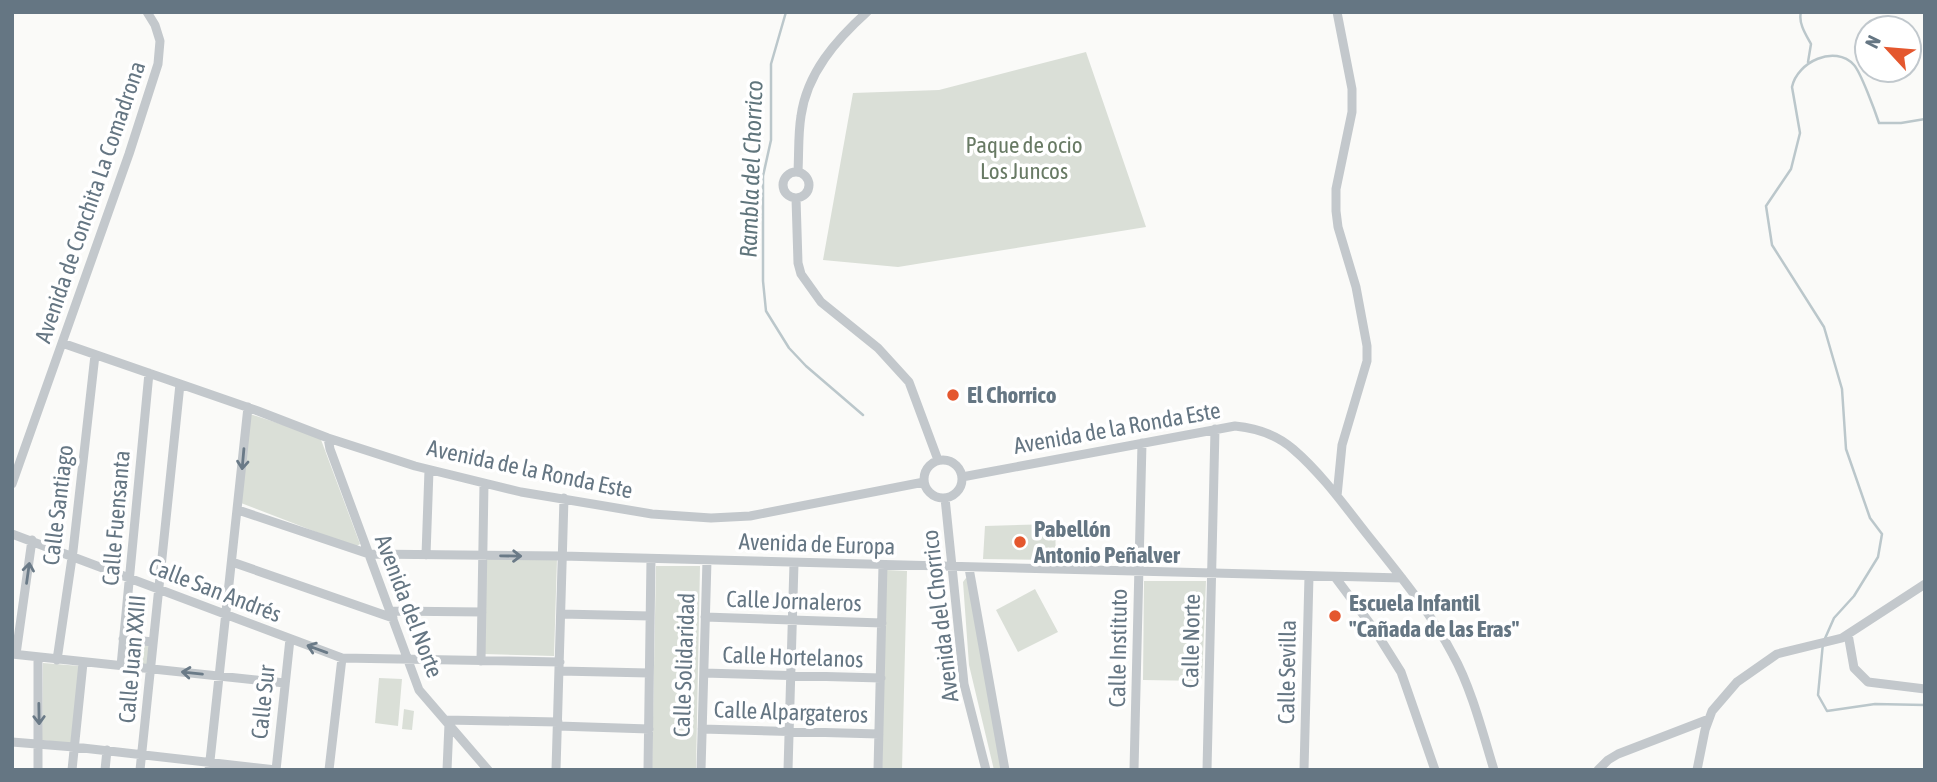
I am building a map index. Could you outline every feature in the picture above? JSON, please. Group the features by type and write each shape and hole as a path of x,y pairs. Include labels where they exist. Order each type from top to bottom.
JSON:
{"street":[{"name":"Avenida de Conchita La Comadrona","path":"12,484 129,155 160,55 159,35 147,12"},
{"path":"798,171 801,117 813,78 831,50 867,12"},
{"path":"1337,12 1352,100 1348,133 1339,166 1336,211 1338,227 1356,287 1367,346 1363,379 1342,446 1337,496"},
{"path":"798,171 807,176 809,186 804,195 796,198 786,194 783,183 788,174 798,171"},
{"path":"796,198 798,262 801,274 821,302 877,348 909,382 938,460"},
{"name":"Avenida de la Ronda Este","path":"62,343 248,407 328,438 429,470 484,484 652,514 711,518 750,516 924,482"},
{"name":"Calle Santiago","path":"57,660 95,355"},
{"name":"Calle Fuensanta","path":"121,666 149,373"},
{"name":"Calle Juan XXIII","path":"140,770 180,384"},
{"path":"209,766 248,407"},
{"name":"Avenida de la Ronda Este","path":"962,477 1235,426 1263,431 1280,440 1293,449 1337,496 1402,578 1454,657 1494,770"},
{"name":"Calle Norte","path":"1207,770 1215,429"},
{"name":"Avenida del Norte","path":"328,438 419,690 488,770"},
{"name":"Calle Instituto","path":"1134,770 1142,443"},
{"path":"938,460 951,461 962,477 956,493 945,498 934,496 924,482 925,471 938,460"},
{"path":"426,555 429,470"},
{"path":"481,661 484,484"},
{"path":"556,770 564,498"},
{"name":"Avenida del Chorrico","path":"945,498 964,684 986,770"},
{"name":"Avenida de Europa","path":"238,510 369,554 562,556 1402,578"},
{"name":"Calle San Andrés","path":"12,534 342,658 481,661 649,673"},
{"path":"32,540 14,654 285,682"},
{"path":"648,770 651,559"},
{"name":"Calle Solidaridad","path":"701,770 706,560"},
{"path":"232,562 391,615 482,612"},
{"path":"788,770 794,563"},
{"path":"878,770 883,565"},
{"name":"Avenida del Chorrico","path":"969,568 1005,770"},
{"name":"Calle Sevilla","path":"1304,770 1308,576"},
{"path":"1335,577 1374,629 1401,672 1435,770"},
{"path":"1697,770 1709,719 1721,698 1737,682 1777,654 1842,638 1925,584"},
{"path":"561,614 650,616"},
{"name":"Calle Jornaleros","path":"705,617 882,623"},
{"path":"1848,634 1854,668 1868,682 1925,690"},
{"path":"123,639 153,642"},
{"name":"Calle Sur","path":"275,770 290,639"},
{"path":"38,657 38,770"},
{"path":"329,770 342,658"},
{"path":"72,770 83,663"},
{"name":"Calle Hortelanos","path":"704,673 881,678"},
{"path":"1598,770 1618,754 1709,719"},
{"path":"447,770 447,722 649,729"},
{"name":"Calle Alpargateros","path":"702,729 879,734"},
{"path":"12,742 142,754 209,766 275,770"},
{"path":"105,770 107,750"}],"green space":[{"name":"Paque de ocio Los Juncos","path":"1086,52 1146,227 898,267 823,260 853,93 939,90"},
{"path":"250,414 320,437 360,544 355,547 241,503"},
{"name":"Pabellón Antonio Peñalver","path":"1055,524 1056,560 983,559 985,526"},
{"path":"486,557 557,559 554,656 484,654"},
{"path":"656,566 700,566 696,770 652,770"},
{"path":"886,570 907,571 902,770 882,770"},
{"path":"966,578 1003,770 994,770 969,665 963,582"},
{"path":"1144,581 1206,581 1202,681 1143,680"},
{"path":"1035,589 1058,632 1018,652 996,610"},
{"path":"123,639 153,642 150,668 121,666"},
{"path":"43,663 80,666 72,744 42,740"},
{"path":"379,678 402,679 398,726 375,723"},
{"path":"404,709 414,711 412,730 402,729"}],"waterway":[{"name":"Rambla del Chorrico","path":"786,12 771,64 771,140 763,176 763,281 766,311 789,348 863,415"},
{"path":"1801,12 1802,25 1811,44 1808,62"},
{"path":"1925,119 1879,123 1854,65 1837,56 1818,59 1801,70 1795,78 1792,87 1800,133 1791,169 1766,206 1772,245 1824,327 1842,389 1846,449 1870,518 1882,534 1878,557 1854,596 1834,618 1823,643 1818,695 1827,711 1875,704 1925,705"}],"place":[{"name":"El Chorrico","path":"953,395"},
{"name":"Pabellón Antonio Peñalver","path":"1020,542"},
{"name":"Escuela Infantil \"Cañada de las Eras\"","path":"1335,616"}]}
